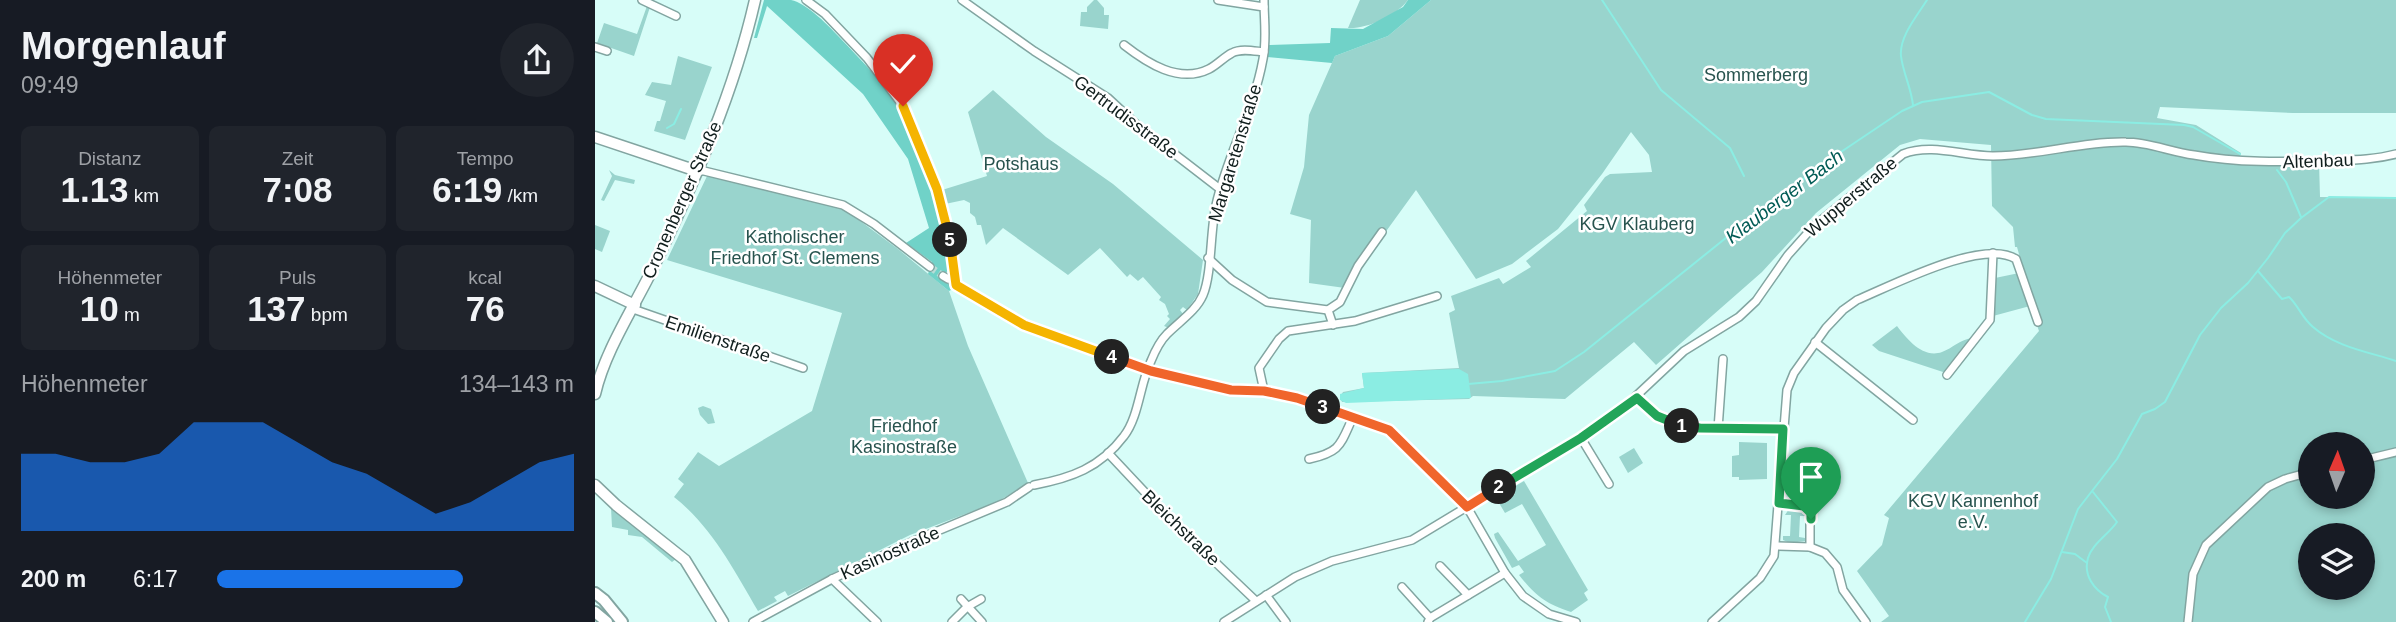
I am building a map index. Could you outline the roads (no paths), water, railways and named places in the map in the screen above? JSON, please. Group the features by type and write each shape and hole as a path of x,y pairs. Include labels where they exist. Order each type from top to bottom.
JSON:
{"main road":[{"name":"Cronenberger Straße","path":"595,394 602,373 700,170 741,55 755,0"},
{"path":"595,137 700,170"},
{"path":"595,286 634,307"},
{"path":"595,485 685,560 723,622"},
{"path":"595,493 616,505"},
{"path":"595,593 622,622"},
{"path":"595,612 607,622"}],"street":[{"path":"642,0 677,16"},
{"path":"806,0 825,14 867,58 903,106 941,202 953,249 950,281 1024,325 1147,370 1231,390 1264,391 1297,398 1389,430 1467,507 1505,573 1523,596 1553,620 1576,622"},
{"name":"Gertrudisstraße","path":"962,0 1034,51 1091,86 1220,189"},
{"path":"1217,0 1264,4"},
{"name":"Margaretenstraße","path":"1147,370 1157,346 1166,334 1198,305 1203,295 1211,230 1220,189 1250,109 1264,56 1264,4"},
{"path":"1124,45 1152,65 1178,73 1208,70 1233,52 1264,56"},
{"path":"595,47 607,51"},
{"name":"Wupperstraße","path":"1224,622 1294,577 1332,561 1412,540 1581,438 1637,398 1684,351 1739,317 1756,301 1778,268 1813,227 1898,157 1910,151 1928,149 1991,156 2127,142 2239,161"},
{"name":"Altenbau","path":"2239,161 2372,160 2396,154"},
{"path":"700,170 842,205 874,224 930,267"},
{"path":"1208,258 1232,280 1266,302 1328,310 1340,302 1358,266 1382,232"},
{"path":"1947,375 1990,320 1993,253"},
{"path":"1712,622 1764,574 1774,556 1789,384 1815,342 1843,310 1857,300 1963,257 1993,253 2006,254 2016,259 2038,322"},
{"path":"1264,391 1259,368 1283,334 1292,330 1355,321 1437,296"},
{"name":"Emilienstraße","path":"634,307 803,368"},
{"path":"1328,310 1333,325"},
{"path":"1815,342 1913,420"},
{"path":"1718,429 1723,359"},
{"name":"Kasinostraße","path":"753,622 832,579 1007,502 1031,486 1082,473 1108,453 1123,437 1129,427 1147,370"},
{"path":"1637,398 1651,412 1669,422 1689,427 1783,429"},
{"path":"1309,458 1336,451 1353,417"},
{"path":"1581,438 1609,484"},
{"path":"2375,457 2396,452"},
{"name":"Bleichstraße","path":"1108,453 1163,512 1256,601"},
{"path":"2188,622 2193,574 2206,545 2268,487 2298,475"},
{"path":"1779,503 1804,506 1811,512 1810,547"},
{"path":"1776,546 1810,547 1822,551 1834,562 1843,590 1865,622"},
{"path":"1440,566 1468,596"},
{"path":"1402,587 1429,620 1505,573"},
{"path":"832,579 877,622"},
{"path":"1266,595 1286,622"},
{"path":"961,599 982,622"},
{"path":"952,622 967,607 981,599"}],"waterway":[{"path":"1602,0 1661,90 1730,148 1744,176"},
{"path":"1913,105 1901,49 1909,27 1927,0"},
{"name":"Klauberger Bach","path":"1468,384 1555,371 1584,352 1737,229 1826,162 1902,111 1922,102 1989,92 2032,115 2046,119 2193,127 2240,154"},
{"path":"667,128 674,124 681,109"},
{"path":"2277,170 2286,182 2301,217"},
{"path":"2025,622 2051,579 2078,509 2117,459 2142,414 2165,402 2200,335 2221,308 2248,283 2285,233 2329,197 2396,198"},
{"path":"2258,271 2282,299 2289,297 2309,323 2322,334 2353,348 2396,361"},
{"path":"2093,492 2117,522 2093,548 2087,564 2091,581 2108,597 2105,607 2111,622"},
{"path":"2062,552 2075,554 2087,563"}],"tunnel":[{"path":"930,267 943,276"}],"park label":[{"name":"Sommerberg","path":"1756,75"},
{"name":"Potshaus","path":"1021,164"},
{"name":"KGV Klauberg","path":"1637,224"},
{"name":"Katholischer Friedhof St. Clemens","path":"795,247"},
{"name":"Friedhof Kasinostraße","path":"904,436"},
{"name":"KGV Kannenhof e.V.","path":"1973,511"}]}
